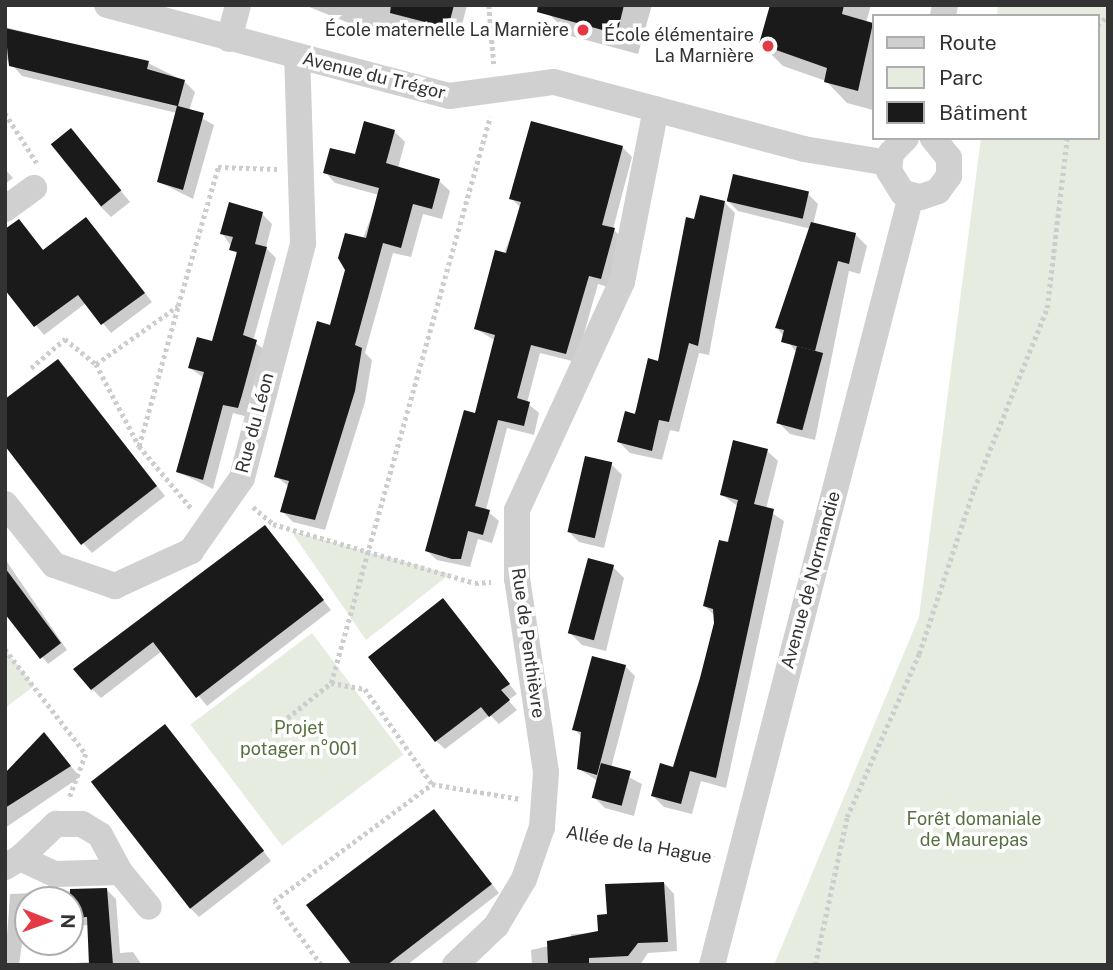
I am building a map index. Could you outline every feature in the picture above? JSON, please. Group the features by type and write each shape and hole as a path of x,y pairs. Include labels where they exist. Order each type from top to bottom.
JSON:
{"street":[{"name":"Avenue du Trégor","path":"107,5 449,96 497,92 554,82 804,149 888,163"},
{"path":"229,39 238,5"},
{"name":"Rue du Léon","path":"5,504 54,565 115,586 191,551 242,478 303,243 297,177 297,56"},
{"name":"Rue de Penthièvre","path":"454,965 496,926 524,879 543,815 546,772 517,579 517,510 622,282 656,109"},
{"path":"905,140 888,163 897,187 911,196 938,191 949,176 949,158 935,140"},
{"path":"5,209 34,188"},
{"name":"Avenue de Normandie","path":"712,965 911,196"},
{"path":"13,862 56,824 82,824 100,835 120,872 149,907"},
{"path":"13,862 55,874 120,872"}],"path":[{"path":"271,731 331,683 497,92 489,5"},
{"path":"5,113 37,159 34,188"},
{"path":"815,965 847,817 919,654 974,489 1047,308 1067,140"},
{"path":"139,446 218,167 276,169 297,177"},
{"path":"96,364 178,306"},
{"path":"31,368 65,339 96,364 139,446 193,511"},
{"path":"233,490 272,524 369,550 475,583 517,579"},
{"path":"5,649 86,754 63,814"},
{"path":"321,965 274,901 432,783 365,688 331,683"},
{"name":"Allée de la Hague","path":"432,783 543,815 737,862"}],"green space":[{"name":"Forêt domaniale de Maurepas","path":"998,5 1108,5 1108,965 774,965 919,617 981,140 1099,140 1099,14 997,14"},
{"path":"291,531 450,574 366,640"},
{"name":"Projet potager n°001","path":"312,633 403,754 282,846 191,724"},
{"path":"5,649 34,686 5,708"}],"building":[{"path":"391,5 454,5 448,28 390,13"},
{"path":"538,5 624,5 617,34 537,12"},
{"path":"770,5 844,5 842,14 872,23 858,91 824,82 827,68 759,44"},
{"path":"5,28 149,61 147,69 185,80 178,106 204,113 183,190 157,182 177,106 9,66"},
{"path":"364,121 395,130 386,163 440,179 432,209 413,204 401,248 383,243 355,345 362,348 355,391 315,520 280,512 289,481 274,477 317,321 330,325 345,270 338,258 345,233 366,238 379,188 323,173 330,148 355,154"},
{"path":"531,121 623,146 602,225 615,228 601,279 589,276 566,354 531,345 517,398 530,402 524,426 498,420 475,506 490,510 483,535 468,531 461,559 452,559 425,551 464,410 475,413 495,335 474,329 495,250 506,253 521,202 509,199"},
{"path":"71,128 121,190 101,207 51,144"},
{"path":"733,174 809,192 803,219 727,201"},
{"path":"700,195 725,201 698,346 689,343 669,422 659,420 652,451 617,442 625,411 635,414 648,358 658,361 686,217 694,219"},
{"path":"229,202 263,212 255,244 267,247 243,335 257,340 242,395 238,408 223,405 203,480 176,472 204,372 188,368 197,337 212,341 237,252 229,250 233,237 220,234"},
{"path":"86,217 145,293 101,325 78,295 34,327 5,290 5,229 19,219 43,250"},
{"path":"811,222 856,233 849,264 838,261 815,351 781,342 784,330 775,328"},
{"path":"797,346 823,353 802,430 776,423"},
{"path":"58,359 157,486 81,545 5,446 5,399"},
{"path":"733,440 768,449 754,504 774,509 716,778 690,771 681,804 651,796 660,763 673,767 714,623 713,609 703,606 719,540 728,542 738,500 720,495"},
{"path":"585,456 612,462 595,538 567,532"},
{"path":"265,525 324,600 196,698 153,642 91,690 73,669"},
{"path":"588,558 614,565 594,640 568,633"},
{"path":"5,568 61,643 40,659 5,614"},
{"path":"443,598 510,684 501,690 510,700 489,717 481,707 435,742 368,657"},
{"path":"592,656 626,665 597,775 577,769 581,732 572,730"},
{"path":"165,724 264,851 190,909 91,782"},
{"path":"44,732 71,766 5,808 5,773"},
{"path":"601,763 631,771 622,806 592,798"},
{"path":"434,809 492,884 387,965 352,965 306,905"},
{"path":"664,882 668,942 638,943 628,956 589,958 589,965 548,965 547,941 598,931 597,915 607,914 605,884"},
{"path":"107,888 113,965 89,965 84,889"}],"place":[{"name":"École maternelle La Marnière","path":"583,30"},
{"name":"École élémentaire La Marnière","path":"768,46"}]}
